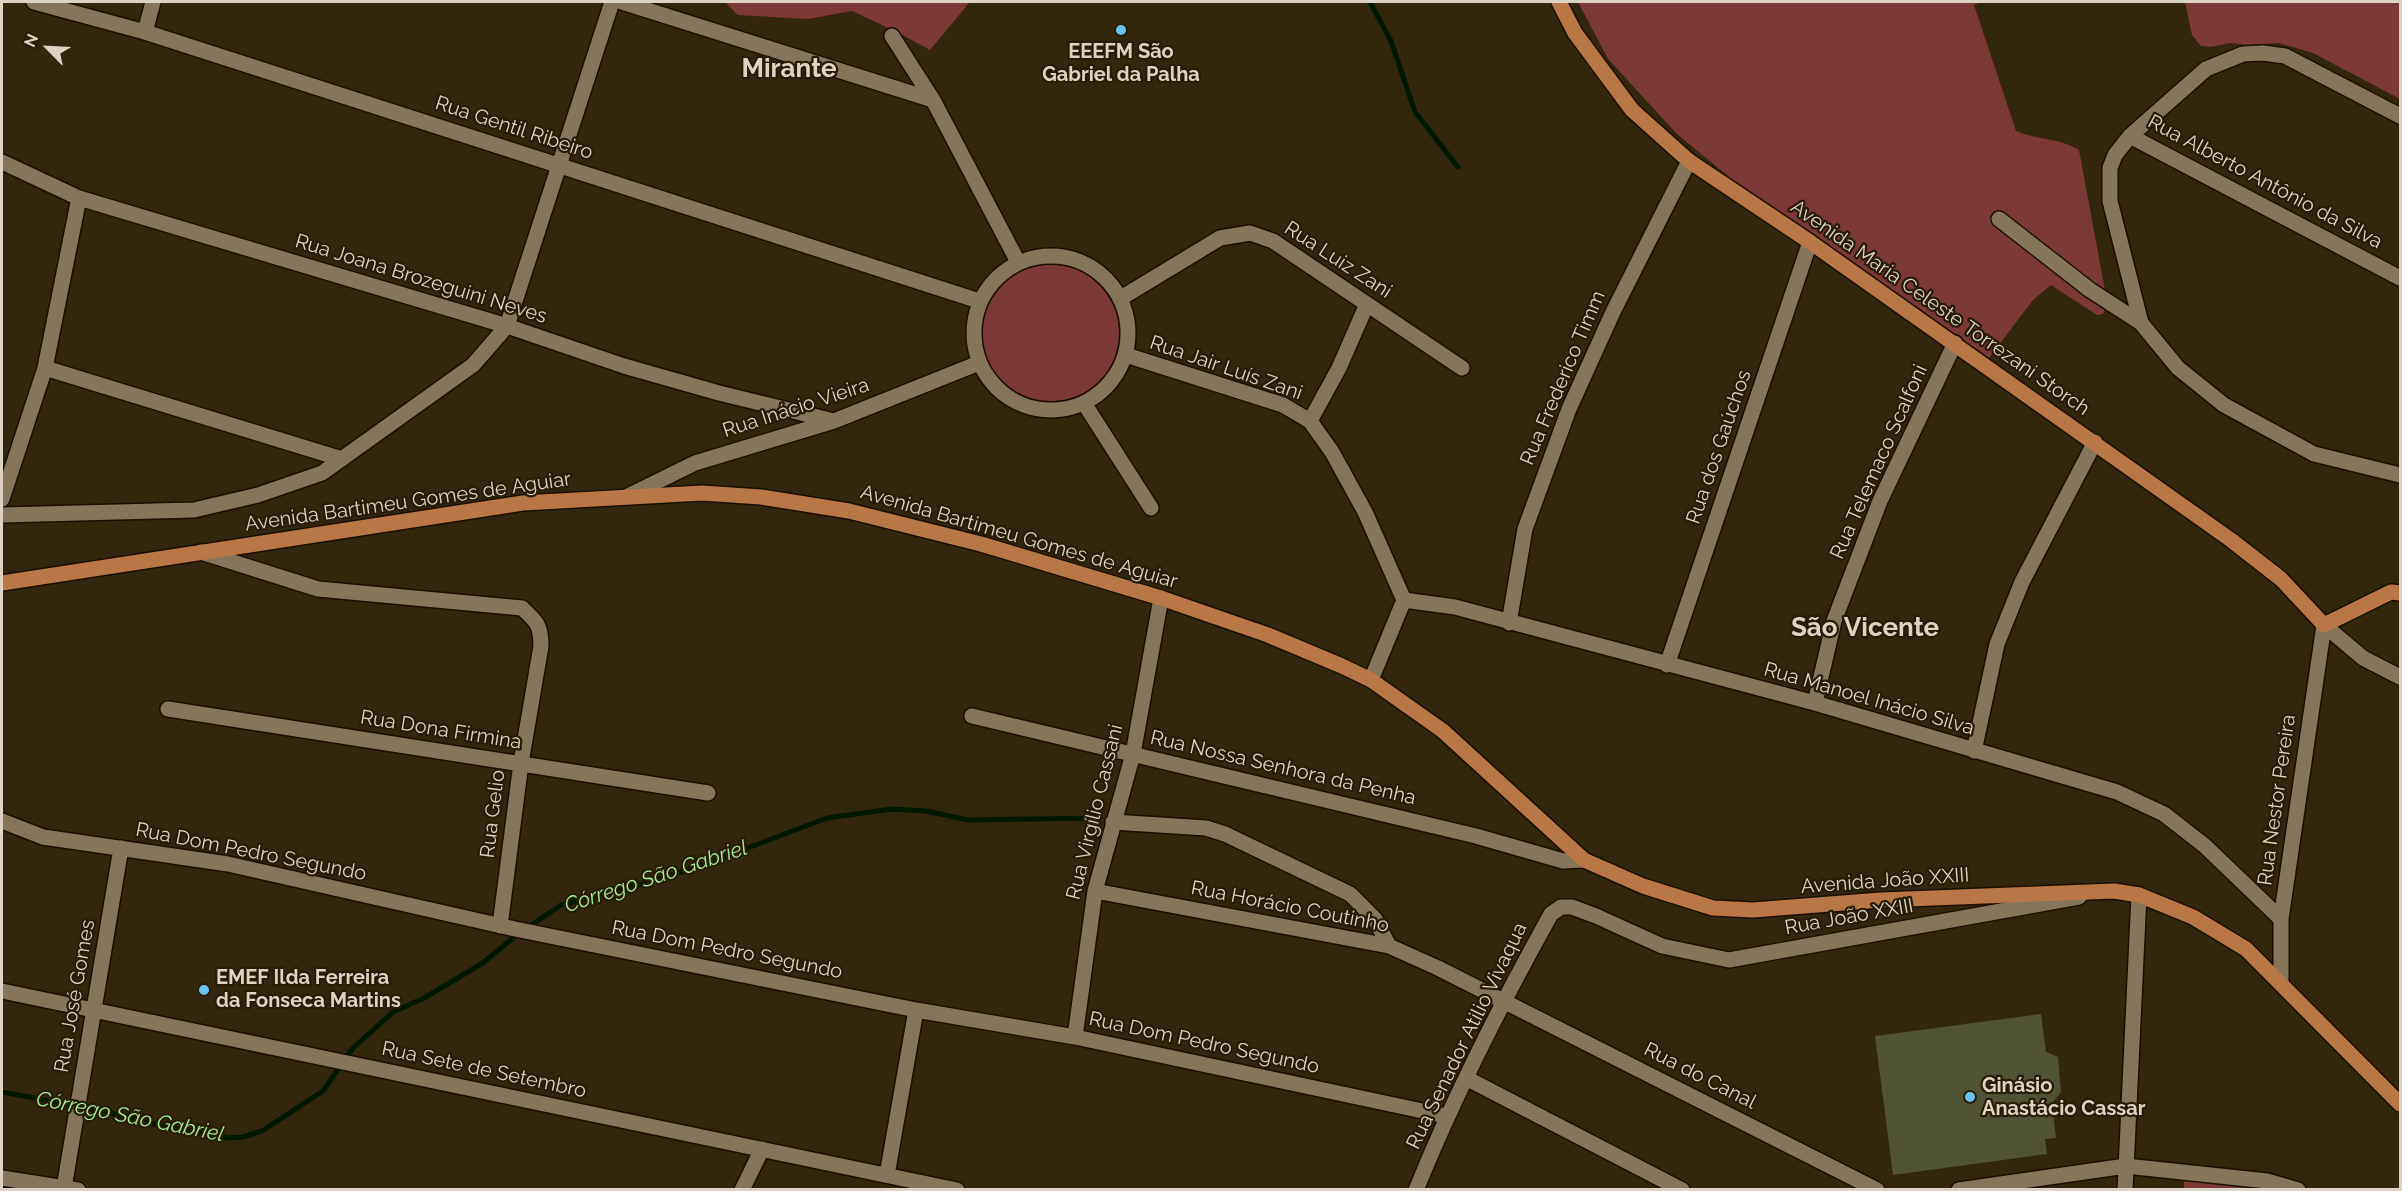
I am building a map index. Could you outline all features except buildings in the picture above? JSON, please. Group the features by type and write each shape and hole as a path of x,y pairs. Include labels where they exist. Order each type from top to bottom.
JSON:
{"main road":[{"name":"Avenida Maria Celeste Torrezani Storch","path":"1559,2 1575,33 1632,110 1689,161 1955,343 2231,540 2282,579 2324,625"},
{"name":"Avenida Bartimeu Gomes de Aguiar","path":"2,583 523,503 702,493 737,495 849,511 981,544 1161,598 1268,635 1371,680"},
{"path":"2324,625 2391,592 2400,593"},
{"name":"Avenida João XXIII","path":"1371,680 1443,731 1584,860 1642,886 1713,908 1774,909 1881,900 2114,891 2139,895 2168,906 2202,922 2246,949 2400,1099"}],"street":[{"name":"Rua Gentil Ribeiro","path":"34,2 145,32 979,301"},
{"path":"145,32 153,2"},
{"path":"2,515 194,510 258,495 322,473 473,365 507,326 612,2"},
{"path":"622,2 933,100"},
{"path":"892,36 933,100 1018,262"},
{"name":"Rua Alberto Antônio da Silva","path":"2400,116 2285,56 2263,53 2243,54 2205,69 2130,136 2400,278"},
{"path":"2130,136 2115,155 2110,168 2110,201 2141,323"},
{"name":"Rua Frederico Timm","path":"1509,622 1525,528 1569,409 1613,312 1689,161"},
{"name":"Rua Joana Brozeguini Neves","path":"2,162 79,198 507,326 656,375 834,422"},
{"path":"2,499 45,368 79,198"},
{"path":"1999,219 2090,290 2141,323 2178,368 2224,405 2314,454 2400,475"},
{"name":"Rua Luiz Zani","path":"1121,298 1220,238 1250,233 1273,241 1462,368"},
{"name":"Rua dos Gaúchos","path":"1667,665 1810,242"},
{"path":"1062,255 1086,262 1106,277 1121,298 1127,316 1129,336 1126,355 1116,375 1102,391 1084,404 1060,410 1034,409 1011,400 998,390 979,363 973,337 979,301 997,276 1018,262 1036,256 1062,255"},
{"path":"1310,421 1339,368 1367,304"},
{"name":"Rua Telemaco Scalfoni","path":"1815,703 1834,621 1880,501 1955,343"},
{"name":"Rua Jair Luís Zani","path":"1126,355 1283,405 1310,421 1332,452 1365,512 1404,600"},
{"name":"Rua Inácio Vieira","path":"628,496 695,463 834,422 979,363"},
{"path":"45,368 342,459"},
{"path":"1084,404 1150,508"},
{"path":"1974,751 1997,644 2022,582 2095,442"},
{"name":"Rua Gelio","path":"201,552 318,589 522,608 537,623 541,631 541,646 521,763 507,927"},
{"name":"Rua Virgílio Cassani","path":"1075,1037 1095,891 1133,754 1161,598"},
{"path":"1371,680 1404,600"},
{"name":"Rua Manoel Inácio Silva","path":"1404,600 1455,608 1815,703 2117,792 2164,814 2205,846 2281,919"},
{"path":"2324,625 2363,658 2400,677"},
{"name":"Rua Nestor Pereira","path":"2282,982 2281,919 2324,625"},
{"name":"Rua Dona Firmina","path":"168,709 708,793"},
{"name":"Rua Nossa Senhora da Penha","path":"972,716 1476,836 1563,861 1584,860"},
{"name":"Rua Dom Pedro Segundo","path":"2,821 43,837 228,864 507,927 916,1010 1075,1037 1446,1116"},
{"path":"1113,822 1206,828 1225,834 1350,894 1375,919 1389,946"},
{"name":"Rua José Gomes","path":"71,1189 75,1119 121,848"},
{"name":"Rua Horácio Coutinho","path":"1095,891 1389,946 1503,1001"},
{"name":"Rua João XXIII","path":"1596,916 1662,946 1729,960 2114,891"},
{"path":"2125,1190 2139,895"},
{"name":"Rua Senador Atilio Vivaqua","path":"1416,1190 1446,1116 1503,1001 1551,914 1561,907 1596,916"},
{"name":"Rua Sete de Setembro","path":"2,991 957,1190"},
{"name":"Rua do Canal","path":"1503,1001 1877,1190"},
{"path":"887,1175 916,1010"},
{"path":"1466,1078 1682,1190"},
{"path":"742,1190 762,1149"},
{"path":"1959,1190 2126,1166 2268,1180 2298,1190"},
{"path":"2,1178 71,1189"}],"shaded area":[{"path":"725,2 970,2 930,50 852,11 808,19 738,15"},
{"path":"1578,2 1982,2 1974,5 2016,131 2064,143 2079,150 2107,301 2103,314 2097,315 2051,285 2033,300 1989,358 1781,220 1677,134 1608,59"},
{"path":"2185,2 2400,2 2400,99 2313,53 2279,43 2249,45 2230,43 2211,47 2201,46 2192,35"},
{"path":"1050,264 1076,270 1099,284 1113,307 1119,333 1113,359 1099,382 1076,396 1050,402 1024,396 1001,382 987,359 981,333 987,307 1001,284 1024,270"},
{"path":"2184,1179 2281,1190 2184,1190"}],"waterway":[{"path":"1370,2 1391,41 1415,112 1458,167"},
{"name":"Córrego São Gabriel","path":"527,928 561,905 646,883 711,862 827,818 892,809 926,811 968,820 1099,818"},
{"name":"Córrego São Gabriel","path":"2,1092 103,1111 166,1127 229,1138 243,1137 262,1131 323,1091 353,1048 393,1012 424,998 483,963 519,933"}],"place":[{"name":"EEEFM São Gabriel da Palha","path":"1121,30"},
{"name":"EMEF Ilda Ferreira da Fonseca Martins","path":"204,990"},
{"name":"Ginásio Anastácio Cassar","path":"1970,1097"}],"district":[{"name":"Mirante","path":"789,69"},
{"name":"São Vicente","path":"1865,628"}]}
